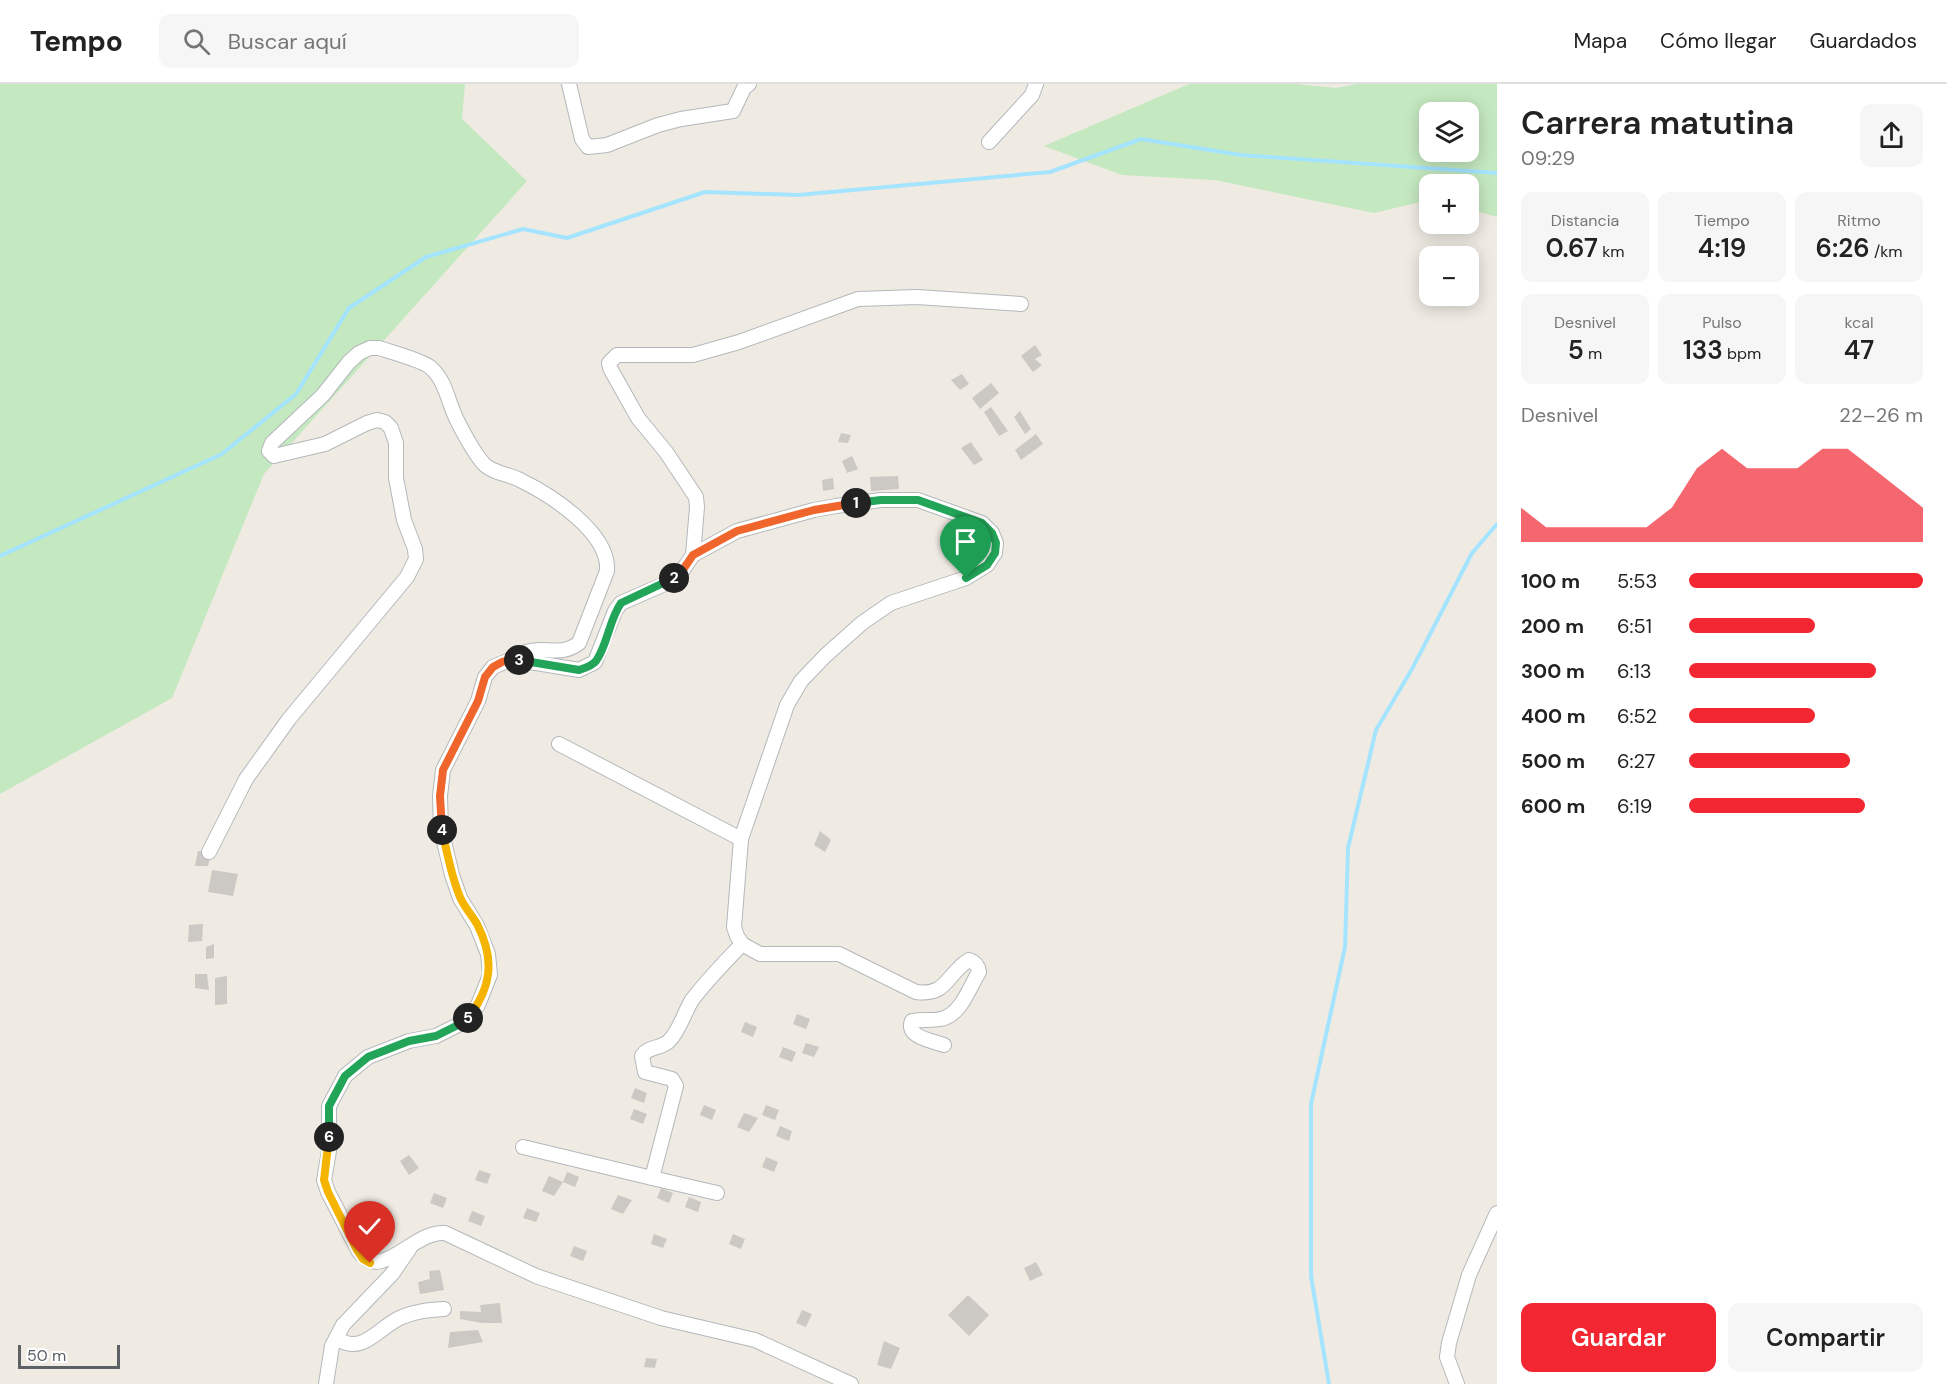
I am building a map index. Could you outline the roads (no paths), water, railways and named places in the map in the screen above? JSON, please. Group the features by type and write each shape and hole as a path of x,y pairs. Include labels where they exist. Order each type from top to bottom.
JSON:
{"street":[{"path":"569,84 582,139 588,147 608,145 658,125 681,119 733,111 744,88 749,84"},
{"path":"989,142 1032,95 1036,84"},
{"path":"693,555 698,507 696,497 666,452 638,418 610,368 609,363 617,355 693,355 739,342 858,299 917,297 1022,304"},
{"path":"209,852 246,778 289,719 407,577 416,559 415,549 404,520 396,478 396,443 391,428 385,422 377,420 367,423 324,444 274,456 269,451 272,443 323,395 359,353 370,348 379,348 429,366 442,381 454,414 483,464 520,479 572,511 598,542 608,562 607,572 579,643 561,651 527,651 493,667 485,677 478,701 443,770 440,796 441,828 460,898 477,926 488,954 490,975 478,1005 466,1021 436,1036 409,1041 368,1057 345,1076 329,1106 329,1151 324,1180 328,1192 357,1250 363,1259 370,1263 379,1263 391,1258 430,1234 445,1233 536,1276 661,1318 754,1340 851,1384"},
{"path":"512,659 570,669 587,668 595,662 615,611 621,603 668,583 680,574 693,555 737,531 814,510 881,500 918,500 982,523 992,533 996,543 995,553 987,565 966,578 891,603 862,623 801,681 787,705 741,839 734,927 742,944 760,954 839,954 916,992 928,994 945,985 962,964 969,960 974,961 979,972 956,1012 938,1020 912,1021 910,1026 915,1035 944,1045"},
{"path":"559,744 741,839"},
{"path":"652,1178 676,1086 672,1079 645,1072 642,1056 647,1051 662,1046 670,1040 691,1002 742,944"},
{"path":"523,1147 717,1193"},
{"path":"1457,1384 1447,1357 1449,1342 1469,1275 1497,1213"},
{"path":"326,1384 330,1355 343,1325 392,1274 415,1242"},
{"path":"336,1338 349,1345 356,1345 400,1317 421,1311 444,1309"}],"waterway":[{"path":"0,556 222,454 296,394 349,308 426,257 523,229 567,238 705,192 798,195 1050,172 1141,139 1241,155 1497,173"},
{"path":"1329,1384 1311,1276 1311,1104 1345,947 1348,848 1376,730 1412,669 1472,553 1497,524"}]}
